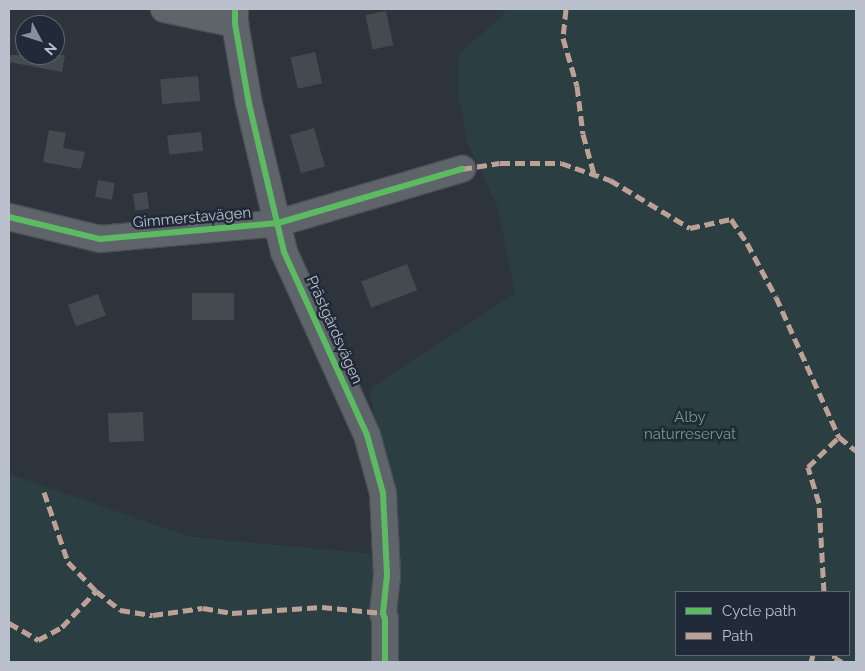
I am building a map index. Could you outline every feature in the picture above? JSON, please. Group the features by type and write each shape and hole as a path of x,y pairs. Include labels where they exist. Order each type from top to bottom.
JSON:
{"street":[{"path":"164,9 236,16"},
{"name":"Prästgårdsvägen","path":"236,16 249,104 284,252 367,435 382,493 387,575 383,613 385,618 385,662"},
{"name":"Gimmerstavägen","path":"9,217 100,239 278,223 462,169"}],"green space":[{"name":"Alby naturreservat","path":"507,9 856,9 856,662 9,662 9,474 191,537 385,555 382,467 370,389 515,293 498,208 468,144 458,95 458,55 501,17"}],"building":[{"path":"386,11 393,45 373,50 365,15"},
{"path":"315,52 322,83 298,89 291,58"},
{"path":"9,55 15,55 15,63 9,62"},
{"path":"25,65 63,65 62,72"},
{"path":"198,76 200,101 162,104 160,79"},
{"path":"314,128 325,166 301,173 290,135"},
{"path":"49,130 66,133 63,148 85,152 81,169 43,162"},
{"path":"201,132 203,151 169,154 167,136"},
{"path":"98,180 115,183 112,200 95,197"},
{"path":"147,192 149,209 135,211 133,194"},
{"path":"407,264 417,290 371,308 361,282"},
{"path":"192,293 234,293 234,320 192,320"},
{"path":"98,294 106,316 76,327 68,305"},
{"path":"143,412 144,441 109,442 108,413"}],"marked path":[{"path":"566,9 563,38 577,86 583,134 594,174"},
{"path":"462,169 500,163 561,163 610,180 690,228 731,219 747,243 776,297 839,437 856,451"},
{"path":"824,591 819,503 808,467 839,437"},
{"path":"44,492 68,562 96,591 120,610 153,615 203,608 232,613 322,607 383,613"},
{"path":"9,623 38,640 62,627 96,591"},
{"path":"811,662 813,656"},
{"path":"834,656 842,662"}],"cycle path":[{"path":"235,9 235,24 249,104 284,252 367,435 383,493 387,575 383,613 385,619 385,662"},
{"path":"9,217 100,239 278,223 462,169"}]}
